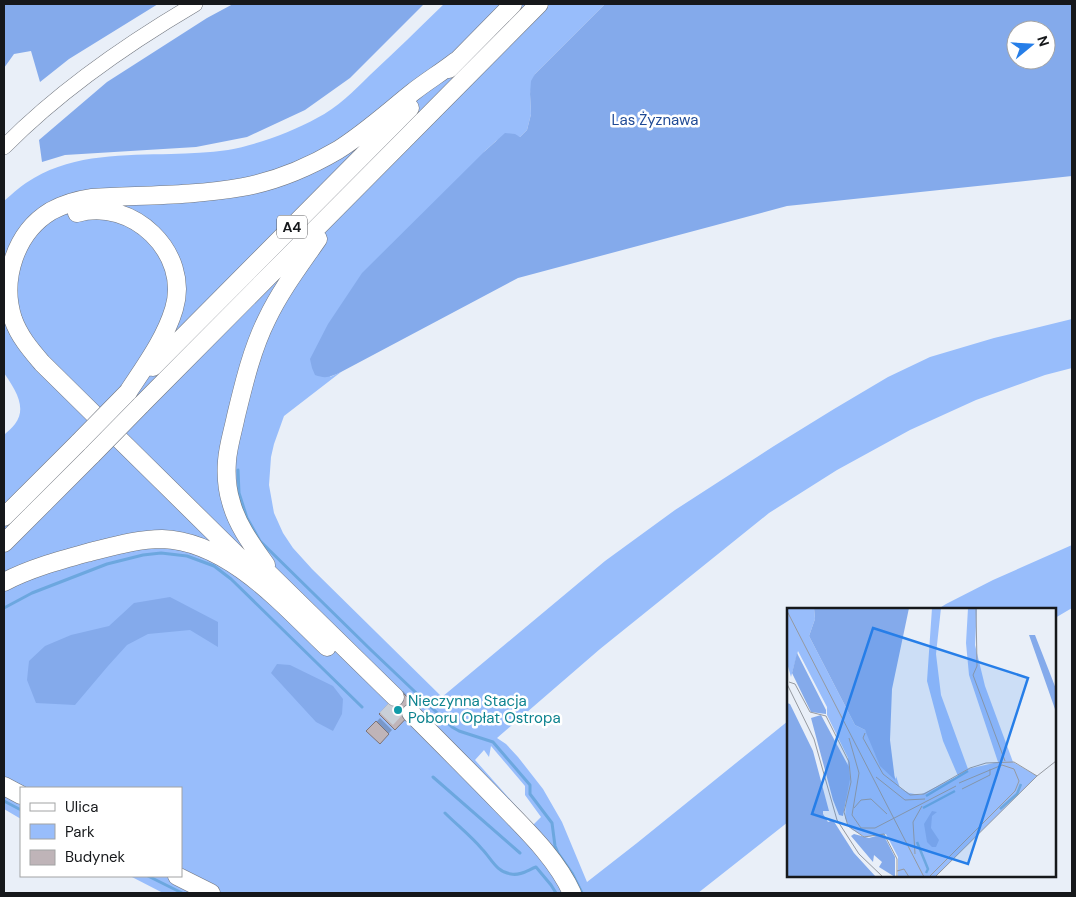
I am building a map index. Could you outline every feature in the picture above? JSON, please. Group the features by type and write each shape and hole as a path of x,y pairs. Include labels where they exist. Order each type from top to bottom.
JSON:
{"highway":[{"name":"A4","path":"4,517 513,4"},
{"name":"A4","path":"4,543 539,4"},
{"path":"271,584 247,566 42,363 26,344 12,317 8,295 8,279 14,256 22,241 38,221 51,212 74,202 92,198 215,192 253,185 303,168 358,136 456,61"},
{"path":"271,584 234,512 228,487 227,460 229,443 251,362 266,320 296,270 353,192"},
{"path":"128,392 155,351 175,308 177,296 173,265 168,254 152,233 142,224 107,211 82,211 67,216 46,229 25,257 18,289 21,308 30,329 42,346 225,530 271,584 391,702"},
{"path":"4,582 30,571 126,543 163,539 204,548 271,584"},
{"path":"407,717 532,837 558,867 571,891"},
{"path":"4,786 20,794"},
{"path":"180,877 211,893"}],"main road":[{"path":"4,146 64,92 93,70 144,34 195,4"}],"green space":[{"path":"4,4 158,4 69,59 40,82 31,51 14,54 4,68"},
{"path":"233,4 424,4 350,78 305,110 247,137 196,147 65,155 42,162 39,140 107,82 207,18"},
{"path":"444,4 605,4 535,74 530,94 531,114 527,130 520,137 507,134 485,151 330,377 341,372 284,416 274,444 269,485 274,513 283,533 293,548 312,569 442,697 605,561 675,510 834,409 888,377 930,357 994,338 1072,319 1072,368 1045,375 976,400 910,430 837,470 769,513 600,649 497,738 506,744 518,757 543,789 562,822 587,882 787,722 787,823 698,893 163,893 132,877 182,877 182,787 20,787 20,818 4,809 4,435 19,418 20,404 12,385 4,373 4,201 30,180 50,170 83,160 101,157 200,153 239,148 262,141 285,133 324,114 358,87","holes":["491,746 525,786 525,795 541,817 533,825 475,760 484,750 489,757"]},
{"name":"Las Żyznawa","path":"605,4 1072,4 1072,176 787,206 518,278 341,372 328,377 315,375 310,359 328,324 362,273 505,133 515,134 520,137 527,130 531,114 531,81 535,74"},
{"path":"1072,545 1072,608 1056,617 1056,608 940,608 993,580"},
{"path":"170,597 218,622 218,647 190,630 148,634 127,645 75,705 36,703 27,680 29,661 45,646 71,635 109,626 134,603"},
{"path":"277,664 290,665 333,686 343,699 342,714 333,731 316,722 271,673"}],"building":[{"name":"Nieczynna Stacja Poboru Opłat Ostropa","path":"401,691 417,707 395,730 379,714"},
{"path":"376,721 389,734 380,744 366,731"}],"waterway":[{"path":"238,470 239,493 247,518 260,541 452,727 493,742 530,785 530,794 552,823 555,846 558,853 572,873 582,893"},
{"path":"4,608 32,593 107,564 143,555 161,553 187,556 214,566 231,579 362,707"},
{"path":"433,777 520,853"},
{"path":"4,801 20,809"},
{"path":"445,813 501,871 518,874 536,867 556,893"},
{"path":"150,877 182,893"}],"tunnel":[{"path":"386,706 403,722"}],"place":[{"name":"Nieczynna Stacja Poboru Opłat Ostropa","path":"398,710"}]}
